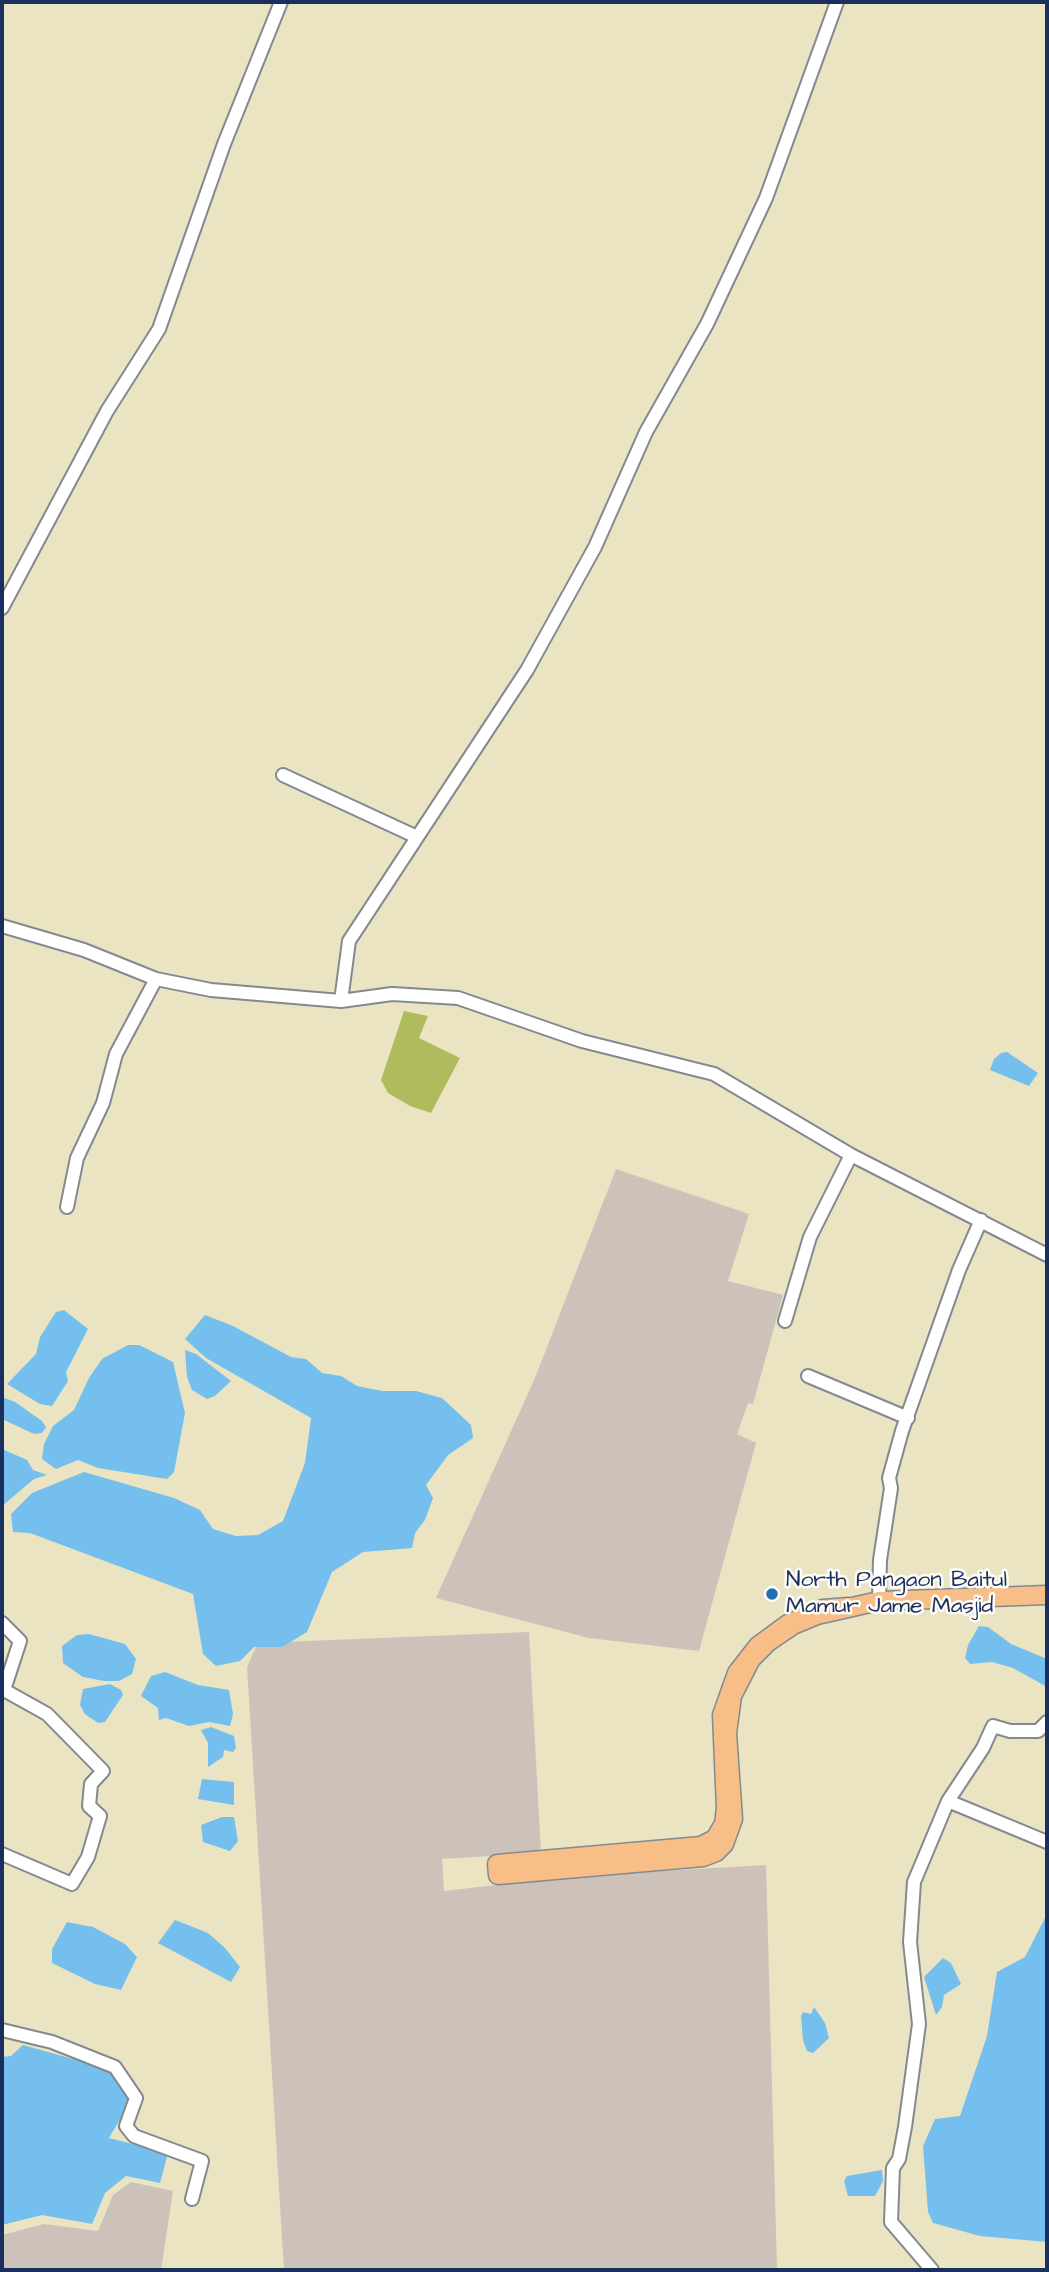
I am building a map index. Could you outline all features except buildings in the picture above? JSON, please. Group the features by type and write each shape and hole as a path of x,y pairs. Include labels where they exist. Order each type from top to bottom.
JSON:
{"highway":[{"path":"733,1687 727,1723 733,1819 724,1844 716,1852 703,1857 498,1875 497,1864 701,1846 715,1839 724,1824 726,1808 722,1715 733,1687 745,1661 772,1634 810,1613 879,1601 1047,1595"}],"street":[{"path":"2,608 107,411 159,329 224,144 281,2"},
{"path":"341,1001 349,941 527,670 595,547 646,432 707,324 766,198 837,2"},
{"path":"283,775 417,837"},
{"path":"2,926 84,950 156,979 211,990 341,1001 392,994 458,998 582,1041 714,1074 851,1155 1047,1255"},
{"path":"66,1207 77,1158 103,1103 116,1054 156,979"},
{"path":"785,1321 810,1237 851,1155"},
{"path":"879,1601 880,1560 891,1488 889,1478 959,1270 982,1220"},
{"path":"808,1376 908,1418"},
{"path":"2,1623 20,1641 4,1690 47,1714 103,1771 91,1784 89,1806 100,1816 88,1857 72,1884 2,1854"},
{"path":"932,2270 891,2222 894,2168 899,2159 905,2127 919,2024 910,1942 914,1882 948,1801 983,1748 993,1726 1010,1731 1038,1731 1047,1721"},
{"path":"948,1801 1047,1842"},
{"path":"2,2030 52,2042 115,2067 136,2098 126,2126 134,2136 202,2161 192,2199"}],"shaded area":[{"path":"616,1169 749,1214 728,1281 783,1295 753,1404 748,1403 737,1434 756,1443 699,1651 589,1638 436,1598 535,1378"},
{"path":"529,1632 541,1853 442,1859 444,1891 574,1876 766,1865 777,2270 284,2270 247,1667 258,1643"},
{"path":"131,2182 173,2191 161,2270 2,2270 2,2235 44,2224 98,2231 113,2195"}],"green space":[{"path":"404,1011 428,1016 419,1038 460,1058 431,1113 410,1106 388,1093 381,1080"}],"water":[{"path":"1007,1052 1038,1073 1029,1086 990,1070 994,1059"},
{"path":"64,1310 88,1329 66,1372 68,1381 52,1406 40,1404 7,1384 36,1354 40,1337 56,1312"},
{"path":"205,1315 233,1326 291,1357 306,1359 322,1373 341,1376 357,1386 382,1391 416,1391 442,1398 471,1425 473,1438 448,1455 426,1485 433,1498 425,1520 415,1533 412,1548 363,1552 332,1572 307,1632 282,1647 254,1647 240,1661 216,1666 203,1654 193,1594 30,1533 13,1532 11,1514 32,1493 84,1472 174,1498 200,1510 213,1529 236,1536 258,1535 283,1521 305,1463 311,1418 206,1358 185,1339"},
{"path":"128,1345 139,1345 173,1362 185,1413 174,1472 167,1479 98,1468 78,1460 56,1469 42,1459 44,1444 53,1426 74,1410 89,1378 102,1359"},
{"path":"185,1350 196,1354 231,1381 215,1396 207,1399 192,1390 187,1377"},
{"path":"2,1397 15,1402 42,1421 46,1427 42,1433 34,1434 2,1419"},
{"path":"2,1449 27,1460 33,1470 47,1475 34,1479 2,1506"},
{"path":"979,1626 988,1627 1011,1644 1047,1659 1047,1687 1013,1668 992,1662 970,1664 965,1658 968,1645"},
{"path":"89,1634 125,1644 136,1659 132,1674 119,1681 104,1681 83,1677 63,1663 62,1646 77,1635"},
{"path":"165,1672 198,1685 229,1690 233,1714 230,1726 209,1722 189,1726 166,1718 159,1720 158,1708 141,1696 151,1676"},
{"path":"110,1684 121,1690 123,1695 105,1722 98,1723 85,1714 80,1705 83,1689"},
{"path":"211,1727 234,1736 236,1748 233,1752 224,1750 223,1757 208,1767 208,1743 201,1730"},
{"path":"202,1779 234,1782 234,1805 198,1799"},
{"path":"222,1817 234,1817 238,1841 230,1851 203,1842 201,1825"},
{"path":"1047,1914 1047,2242 980,2236 933,2223 928,2212 923,2146 935,2119 960,2116 987,2036 997,1972 1025,1957"},
{"path":"175,1920 208,1933 225,1948 240,1967 231,1982 158,1943"},
{"path":"67,1922 93,1927 125,1944 137,1957 121,1990 95,1984 52,1963 52,1949"},
{"path":"943,1958 951,1963 961,1984 944,1995 942,2007 936,2015 924,1977"},
{"path":"814,2007 825,2023 829,2038 813,2053 807,2051 803,2040 801,2016 803,2012 811,2014"},
{"path":"23,2045 116,2071 132,2099 109,2138 168,2153 160,2183 126,2176 105,2193 92,2224 42,2215 2,2225 2,2057 11,2056"},
{"path":"882,2170 883,2181 875,2196 848,2196 844,2181 847,2176"}],"place":[{"name":"North Pangaon Baitul Mamur Jame Masjid","path":"772,1594"}]}
